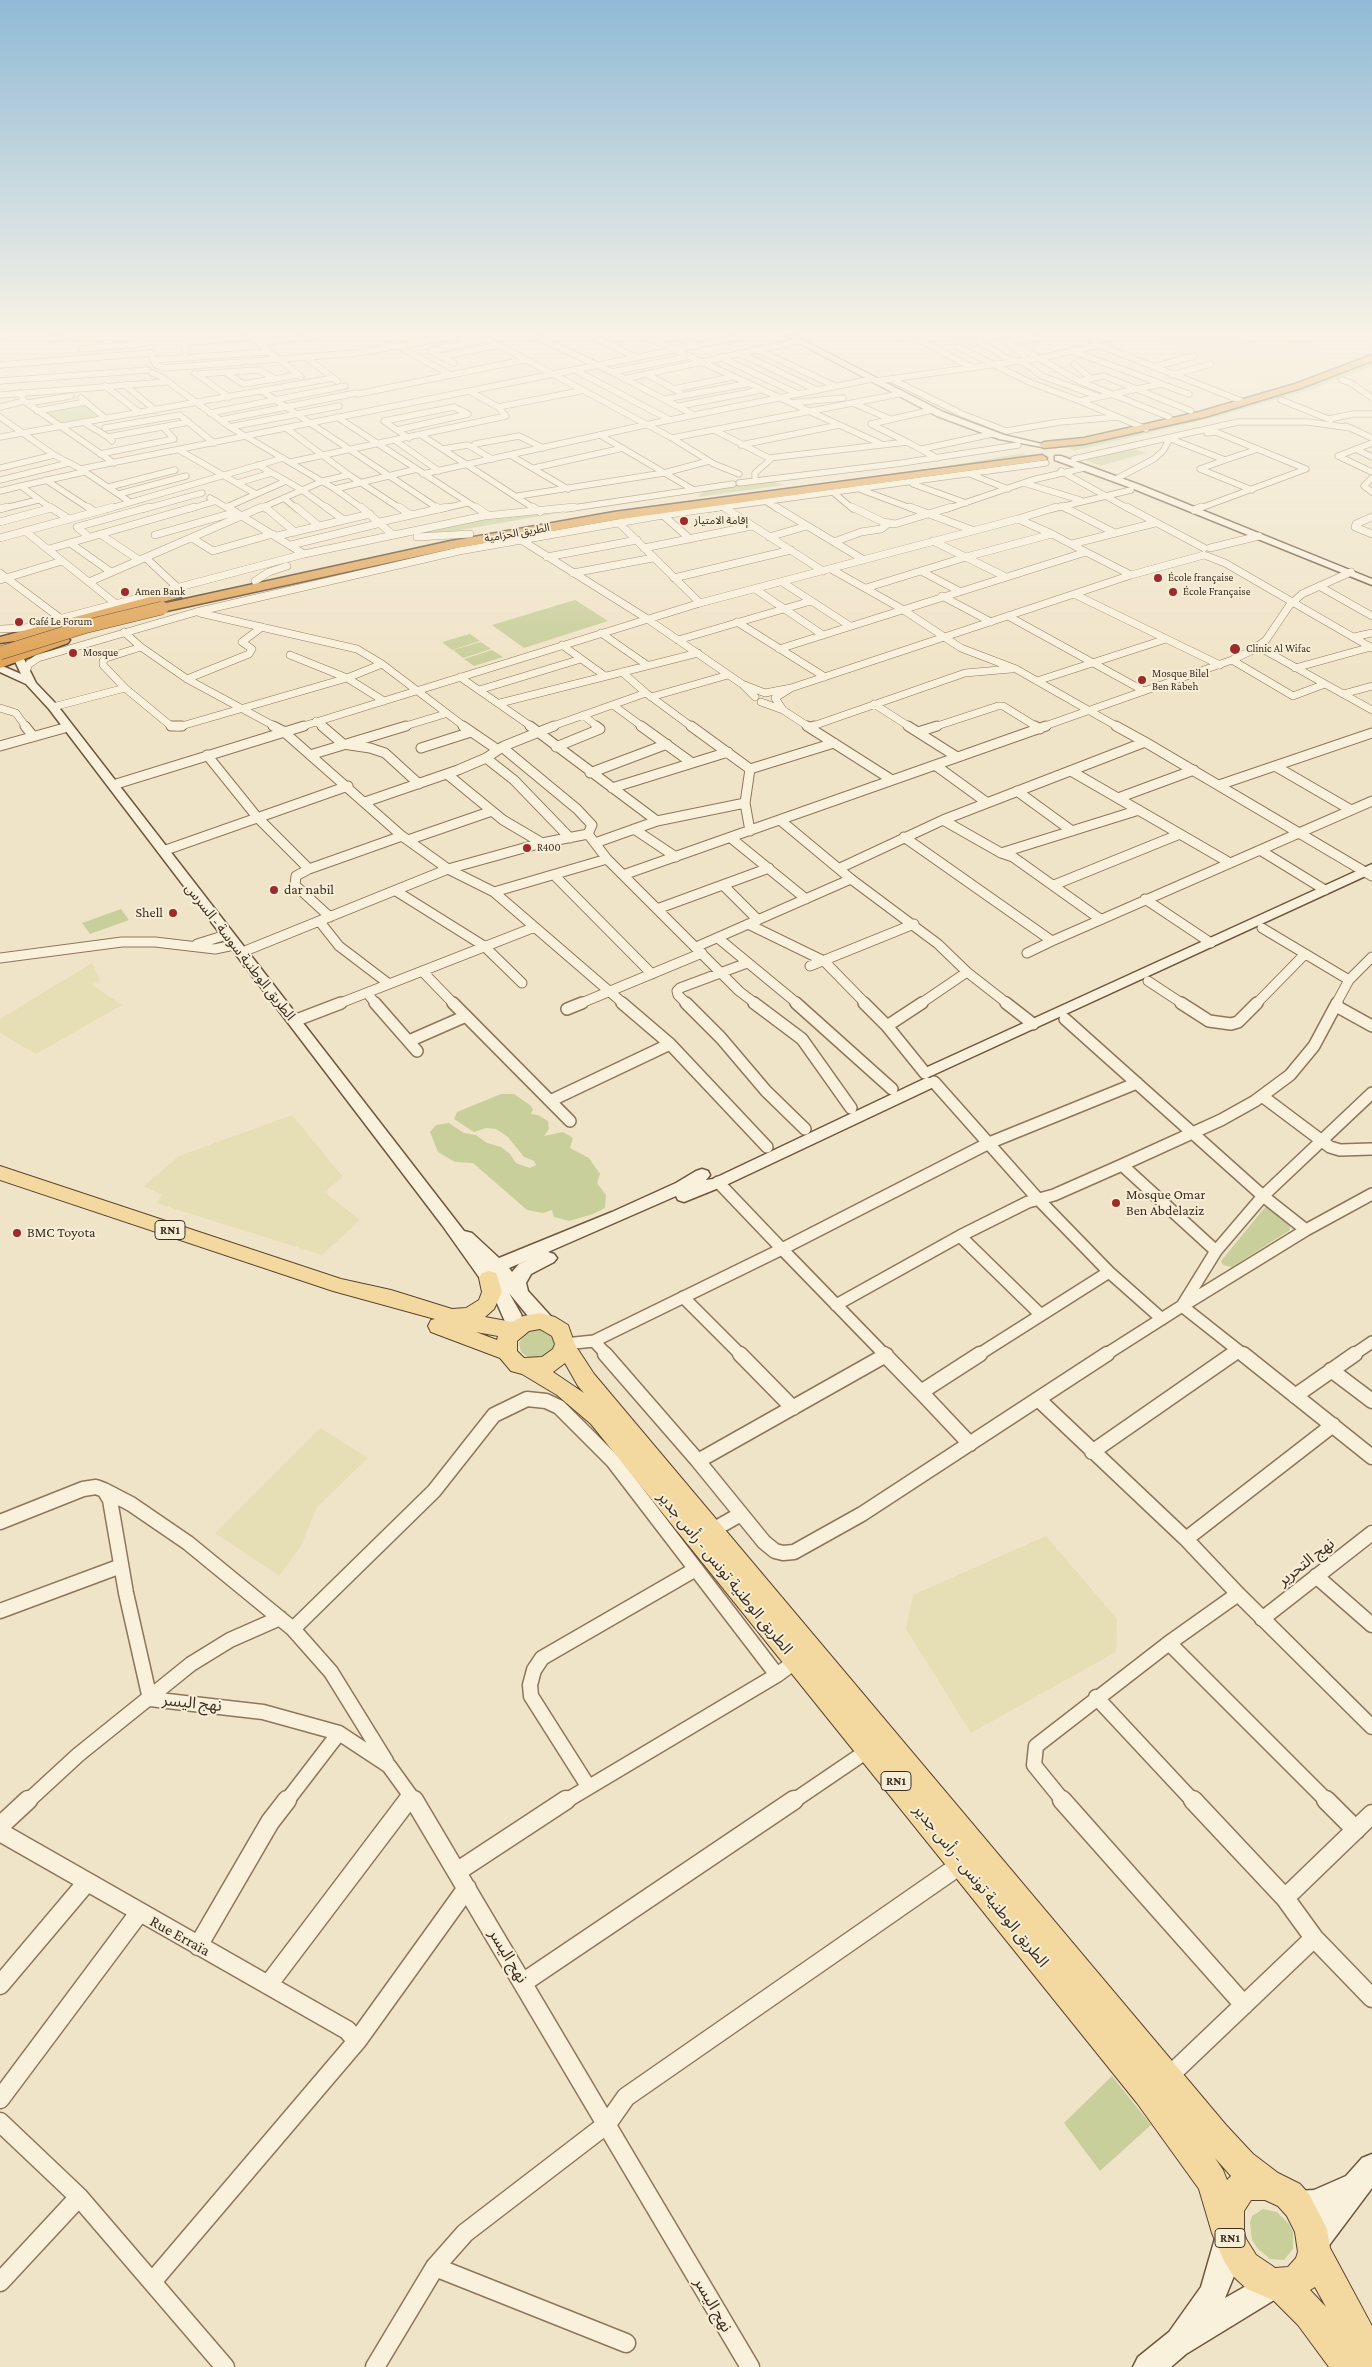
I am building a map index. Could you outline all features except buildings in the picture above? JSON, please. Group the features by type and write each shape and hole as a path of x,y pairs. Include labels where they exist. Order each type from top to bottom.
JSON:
{"highway":[{"name":"الطريق الحزامية","path":"1,641 84,627 159,606 470,534 611,510 689,494 794,484 970,462 1034,446"},
{"path":"1051,446 1060,448 1066,456"},
{"name":"الطريق الحزامية","path":"258,583 516,536 614,516 1044,460 1103,446"},
{"path":"1025,448 1029,453 1044,460"},
{"path":"1,641 176,594 258,583"},
{"path":"0,666 19,656 88,632 258,583"},
{"path":"1,641 14,641 24,647 19,656"}],"main road":[{"path":"1066,456 1084,468 1351,572 1372,582"},
{"path":"1066,456 1103,474"},
{"name":"الطريق الوطنية سوسة - السرس","path":"19,656 28,679 53,707 448,1222 493,1272 548,1323"},
{"name":"الطريق الوطنية سوسة - السرس","path":"0,666 28,679"},
{"path":"443,1315 468,1316 480,1311 487,1304 492,1292 493,1272 682,1187 747,1166 930,1077 1033,1024 1325,890 1370,873"},
{"path":"520,1295 516,1283 519,1275 533,1264 614,1230 767,1147 892,1089 953,1071 1262,928 1370,873"},
{"name":"الطريق الوطنية تونس - رأس جدير","path":"0,1173 340,1286 391,1298 476,1324 515,1329"},
{"name":"الطريق الوطنية سوسة - السرس","path":"493,1272 507,1304 515,1329"},
{"name":"الطريق الوطنية تونس - رأس جدير","path":"340,1286 386,1308 454,1331 517,1360 581,1400 620,1456 701,1553 1166,2078 1215,2136 1242,2165 1266,2184"},
{"name":"RN1","path":"515,1329 531,1322 548,1323 561,1331 565,1345"},
{"path":"515,1329 506,1344 517,1360 547,1365 562,1354 565,1345"},
{"name":"الطريق الوطنية تونس - رأس جدير","path":"565,1345 586,1380 672,1482 701,1553 787,1668 870,1749 1188,2144 1212,2181 1228,2230"},
{"path":"1298,2205 1315,2204 1364,2177"},
{"path":"1148,2367 1176,2344 1277,2284 1292,2283 1303,2276 1310,2266 1314,2247 1364,2177"},
{"name":"RN1","path":"1350,2367 1310,2314 1277,2284 1259,2277 1245,2266 1235,2250 1228,2230 1228,2211 1233,2198 1241,2188 1253,2184 1266,2184 1289,2195 1298,2205 1308,2223 1314,2247 1372,2359"},
{"path":"1176,2344 1211,2297 1220,2276 1228,2230"}],"street":[{"path":"42,446 68,464 82,470 130,502"},
{"path":"89,446 114,463"},
{"path":"100,454 137,446"},
{"path":"180,446 221,475 256,494"},
{"path":"0,491 82,470 194,446"},
{"path":"263,446 324,481 381,522 394,535"},
{"path":"311,446 350,475 411,515"},
{"path":"344,446 439,509"},
{"path":"290,462 367,446"},
{"path":"383,446 488,515"},
{"path":"404,446 439,471"},
{"path":"439,446 540,512"},
{"path":"443,449 459,446"},
{"path":"471,446 492,459"},
{"path":"423,474 550,446"},
{"path":"620,446 664,473 689,494"},
{"path":"686,446 711,462 740,475 745,480 736,484 722,483 716,477 711,462"},
{"path":"744,446 762,456 772,458 862,446"},
{"path":"917,446 937,458"},
{"path":"922,449 934,446"},
{"path":"1066,456 1115,446"},
{"path":"1116,479 1159,456 1161,446"},
{"path":"1193,446 1225,460"},
{"path":"1194,510 1306,470 1252,446"},
{"path":"1363,446 1338,457 1372,472"},
{"path":"534,468 623,448"},
{"path":"1,641 25,628 304,554 488,515 540,512 654,495 689,494 704,488 1025,448"},
{"path":"1252,490 1200,469 1258,449"},
{"path":"1356,449 1372,457"},
{"path":"0,468 8,463 54,455"},
{"path":"510,455 568,489"},
{"path":"153,456 161,460"},
{"path":"0,538 283,458"},
{"path":"755,477 755,473 772,458"},
{"path":"28,679 29,664 38,658 124,632 196,612 516,536 910,483 1044,460 1371,647"},
{"path":"518,496 664,473 711,462"},
{"path":"0,480 68,464"},
{"path":"168,465 186,476 202,493 304,554"},
{"path":"258,465 302,490 344,520"},
{"path":"834,493 855,510 889,523 901,523 1024,483 1084,468"},
{"path":"335,489 416,469"},
{"path":"109,487 175,470"},
{"path":"238,483 271,473"},
{"path":"970,474 1008,489"},
{"path":"89,582 302,490 324,481 350,475"},
{"path":"704,488 716,477 740,475 794,484"},
{"path":"119,494 186,476"},
{"path":"637,477 643,483"},
{"path":"784,478 794,484"},
{"path":"1372,478 1364,486 1372,492"},
{"path":"46,480 95,512"},
{"path":"227,507 286,481"},
{"path":"910,483 966,503"},
{"path":"1024,483 1083,500"},
{"path":"21,486 38,500 69,519"},
{"path":"649,489 654,495"},
{"path":"861,490 972,531"},
{"path":"113,785 646,618 1083,500 1131,490"},
{"path":"89,537 77,527 202,493"},
{"path":"0,495 15,506"},
{"path":"284,498 320,526"},
{"path":"0,509 38,500"},
{"path":"146,529 216,501"},
{"path":"767,502 864,560"},
{"path":"291,545 467,503"},
{"path":"1061,506 1115,533"},
{"path":"264,507 295,532"},
{"path":"0,522 51,508"},
{"path":"725,508 791,550 827,570 866,588 902,609 943,638 970,652 1016,669 1370,873"},
{"path":"49,549 100,534 146,529 236,512"},
{"path":"192,538 214,551 370,514"},
{"path":"663,516 690,539"},
{"path":"1372,517 1356,524 1355,527 1372,534"},
{"path":"1018,519 1052,534 1131,575"},
{"path":"619,523 700,603"},
{"path":"834,542 861,532 881,529 889,523"},
{"path":"1072,544 1155,523"},
{"path":"644,548 752,526"},
{"path":"769,537 807,526"},
{"path":"146,529 172,546"},
{"path":"25,531 115,603"},
{"path":"100,534 142,559 177,587"},
{"path":"866,588 966,557 1052,534"},
{"path":"516,536 646,618 742,684 772,695 783,710"},
{"path":"758,700 765,693 791,688 1131,575 1259,536"},
{"path":"547,557 637,540"},
{"path":"933,541 1004,576"},
{"path":"70,543 111,572"},
{"path":"1203,552 1217,553 1225,546"},
{"path":"674,578 791,550"},
{"path":"779,649 1004,576 1086,552"},
{"path":"1217,553 1225,563"},
{"path":"573,573 653,558"},
{"path":"2,577 62,561"},
{"path":"921,571 959,591"},
{"path":"623,875 1220,665 1266,640 1293,602 1319,586 1351,572"},
{"path":"2,577 60,618"},
{"path":"258,583 296,582 306,586"},
{"path":"782,582 850,626"},
{"path":"1319,586 1372,616"},
{"path":"755,589 823,635"},
{"path":"1074,594 1220,665"},
{"path":"942,596 991,622"},
{"path":"678,640 811,601"},
{"path":"196,612 350,646 382,664 445,714 500,749 577,809 592,825 588,834"},
{"path":"1008,616 1144,691"},
{"path":"737,622 825,677"},
{"path":"187,679 250,654 252,649 242,642 262,627"},
{"path":"124,632 141,647 187,679 244,708 283,731 348,786 405,838 448,869 494,892 670,1044 767,1147"},
{"path":"601,633 647,665"},
{"path":"1354,637 1372,634"},
{"path":"1037,681 1166,639"},
{"path":"562,645 605,676"},
{"path":"1258,646 1372,710"},
{"path":"141,647 106,658 103,661 103,665 125,688 174,727 347,678 382,664"},
{"path":"1296,668 1371,647"},
{"path":"500,703 647,665 698,654"},
{"path":"290,655 347,678 384,701"},
{"path":"479,690 581,659"},
{"path":"1232,660 1293,696 1325,684"},
{"path":"810,727 966,673 1016,669"},
{"path":"622,672 649,695 750,769"},
{"path":"365,802 447,774 486,758 500,749 536,732 583,715 649,695 728,675"},
{"path":"460,677 500,703 656,822"},
{"path":"742,684 758,700 783,710 892,780"},
{"path":"1343,694 1372,686"},
{"path":"53,707 125,688"},
{"path":"758,700 771,702 791,688"},
{"path":"874,704 957,757"},
{"path":"613,705 692,763"},
{"path":"918,732 998,706 1003,706 1040,728"},
{"path":"0,708 16,713 33,736"},
{"path":"310,755 445,714"},
{"path":"556,747 600,729 583,715"},
{"path":"316,721 343,744 381,751 419,784"},
{"path":"0,746 68,727"},
{"path":"421,748 471,732"},
{"path":"1219,785 1372,733"},
{"path":"840,868 904,837 986,802 1145,742"},
{"path":"750,769 834,743"},
{"path":"590,772 667,744"},
{"path":"612,788 728,752"},
{"path":"207,755 258,817 309,869"},
{"path":"486,758 514,780 570,838"},
{"path":"935,765 986,802"},
{"path":"1275,766 1351,810"},
{"path":"750,769 745,803 750,831"},
{"path":"1118,798 1194,770"},
{"path":"1071,771 1230,863"},
{"path":"447,774 492,812 542,843"},
{"path":"163,851 348,786"},
{"path":"1017,791 1072,831"},
{"path":"1027,953 1145,899 1372,800"},
{"path":"594,843 656,822 745,803"},
{"path":"1001,853 1139,810"},
{"path":"330,918 295,885 294,880 296,876 309,869 492,812"},
{"path":"780,820 851,879 914,924 967,972 1033,1024"},
{"path":"943,820 1001,853 1013,857 1100,919"},
{"path":"634,829 676,857"},
{"path":"0,958 122,942 193,945 215,949 320,922 448,869 542,843 588,834"},
{"path":"588,834 607,859 739,991 802,1039 850,1108"},
{"path":"1054,885 1180,834"},
{"path":"904,837 1052,941"},
{"path":"731,838 806,899"},
{"path":"1260,850 1325,890"},
{"path":"494,892 607,859"},
{"path":"657,909 769,868"},
{"path":"554,875 652,974"},
{"path":"567,1008 652,974 718,938 851,879"},
{"path":"722,885 753,922 824,961 887,1026 1038,1199 1109,1272 1162,1319"},
{"path":"396,891 484,946 522,984"},
{"path":"1145,899 1211,943"},
{"path":"320,922 339,946 389,984"},
{"path":"810,966 914,924"},
{"path":"294,1021 536,927"},
{"path":"1262,928 1349,980"},
{"path":"718,938 747,964 798,1004 892,1089"},
{"path":"1148,981 1209,1021 1231,1024 1238,1022 1305,954"},
{"path":"836,1305 960,1236 1038,1199 1054,1195 1221,1120 1262,1096 1290,1075 1314,1046 1349,980 1372,957"},
{"path":"747,964 680,988 677,991 678,995 721,1038 766,1091 805,1129"},
{"path":"422,971 570,1121"},
{"path":"887,1026 967,972"},
{"path":"367,993 417,1051"},
{"path":"1336,1006 1372,1026"},
{"path":"409,1041 466,1016"},
{"path":"1065,1019 1264,1196 1306,1230"},
{"path":"550,1101 670,1044"},
{"path":"565,1345 594,1341 782,1249 989,1143 1136,1083"},
{"path":"1182,1306 1216,1252 1264,1196 1372,1093"},
{"path":"1262,1096 1320,1141 1340,1150 1372,1149"},
{"path":"1122,1165 1216,1252"},
{"path":"713,1178 886,1354 970,1444"},
{"path":"594,1341 698,1461 764,1542 775,1551 783,1554 794,1552 862,1514 1182,1306 1306,1230 1372,1194"},
{"path":"960,1236 1041,1315"},
{"path":"921,1392 1109,1272"},
{"path":"683,1297 793,1408"},
{"path":"1182,1306 1372,1457"},
{"path":"1295,1396 1372,1342"},
{"path":"1092,1452 1238,1351"},
{"path":"698,1461 886,1354"},
{"path":"1331,1370 1372,1401"},
{"path":"293,1629 434,1491 494,1415 514,1404 527,1399 546,1400 559,1407 620,1456"},
{"path":"1038,1399 1186,1539 1262,1619 1372,1727"},
{"path":"1186,1539 1333,1425"},
{"path":"0,1522 84,1489 96,1487 131,1504 188,1543 293,1629 331,1672 389,1766"},
{"path":"104,1490 110,1500 121,1566 150,1698"},
{"path":"588,1786 531,1696 530,1686 534,1670 542,1658 701,1553 741,1514"},
{"name":"نهج التحرير","path":"1262,1619 1372,1533"},
{"path":"0,1611 121,1566"},
{"path":"1316,1576 1372,1625"},
{"path":"1238,1594 1096,1697 1036,1746 1034,1765 1040,1775 1244,2004"},
{"path":"0,1826 78,1755 209,1652 230,1640 280,1618"},
{"path":"1169,1643 1356,1830"},
{"path":"458,1872 588,1786 787,1668"},
{"path":"1096,1697 1285,1898 1314,1938 1372,1998"},
{"name":"نهج اليسر","path":"150,1698 263,1712 339,1734 367,1750 389,1766 411,1796 458,1872 750,2367"},
{"path":"198,1946 270,1822 339,1734"},
{"path":"524,1982 870,1749"},
{"path":"268,1985 411,1796"},
{"path":"1285,1898 1372,1814"},
{"name":"Rue Erraïa","path":"0,1832 347,2030 357,2041"},
{"path":"376,2366 435,2267 465,2233 607,2124 626,2097 962,1863"},
{"path":"0,1985 87,1882"},
{"path":"152,2282 357,2041 467,1888"},
{"path":"0,2099 139,1912"},
{"path":"1166,2078 1314,1938"},
{"path":"0,2122 79,2197 225,2367"},
{"path":"0,2282 79,2197"},
{"path":"435,2267 626,2343"}],"shaded area":[{"path":"92,963 100,980 92,985 122,1005 36,1054 0,1033 0,1019"},
{"path":"292,1115 343,1177 324,1192 360,1220 322,1255 156,1203 162,1195 144,1186 179,1156"},
{"path":"320,1428 368,1458 317,1507 301,1546 279,1576 215,1533"},
{"path":"1046,1536 1117,1619 1116,1652 971,1733 906,1629 913,1595"}],"green space":[{"path":"1066,446 1093,446 1074,451"},
{"path":"1132,448 1146,453 1101,466 1085,460"},
{"path":"1023,453 1032,458 749,496 283,577 447,540 612,512 942,467"},
{"path":"770,481 784,485 698,497 705,490"},
{"path":"581,509 454,531 427,533 410,531 487,515"},
{"path":"575,600 608,621 524,648 492,625"},
{"path":"470,634 480,641 452,650 442,642"},
{"path":"481,642 491,649 463,658 453,650"},
{"path":"492,650 503,657 474,666 464,659"},
{"path":"121,909 129,920 90,934 82,923"},
{"path":"501,1094 514,1094 530,1105 533,1109 531,1114 538,1115 548,1121 549,1129 544,1136 563,1132 573,1138 570,1148 589,1158 600,1174 597,1183 606,1195 605,1208 593,1214 569,1221 554,1217 552,1210 543,1213 527,1210 473,1163 455,1162 438,1152 430,1132 436,1125 449,1123 464,1133 476,1135 487,1143 501,1147 510,1154 516,1163 530,1168 536,1165 534,1161 524,1157 508,1137 496,1129 486,1128 474,1132 454,1119 457,1112"},
{"path":"1266,1206 1289,1223 1290,1230 1232,1267 1223,1265 1221,1261"},
{"path":"537,1329 549,1332 556,1340 554,1350 546,1357 529,1358 521,1352 519,1343 525,1334"},
{"path":"1112,2076 1151,2125 1100,2171 1064,2123"},
{"path":"1263,2209 1277,2212 1289,2224 1293,2232 1293,2249 1284,2260 1270,2259 1257,2248 1252,2240 1250,2223 1252,2216"}],"place":[{"name":"إقامة الامتياز","path":"684,521"},
{"name":"École française","path":"1158,578"},
{"name":"Amen Bank","path":"125,592"},
{"name":"École Française","path":"1173,592"},
{"name":"Café Le Forum","path":"19,622"},
{"name":"Clinic Al Wifac","path":"1235,649"},
{"name":"Mosque","path":"73,653"},
{"name":"Mosque Bilel Ben Rabeh","path":"1142,680"},
{"name":"R400","path":"527,848"},
{"name":"dar nabil","path":"274,890"},
{"name":"Shell","path":"173,913"},
{"name":"Mosque Omar Ben Abdelaziz","path":"1116,1203"},
{"name":"BMC Toyota","path":"17,1233"}]}
